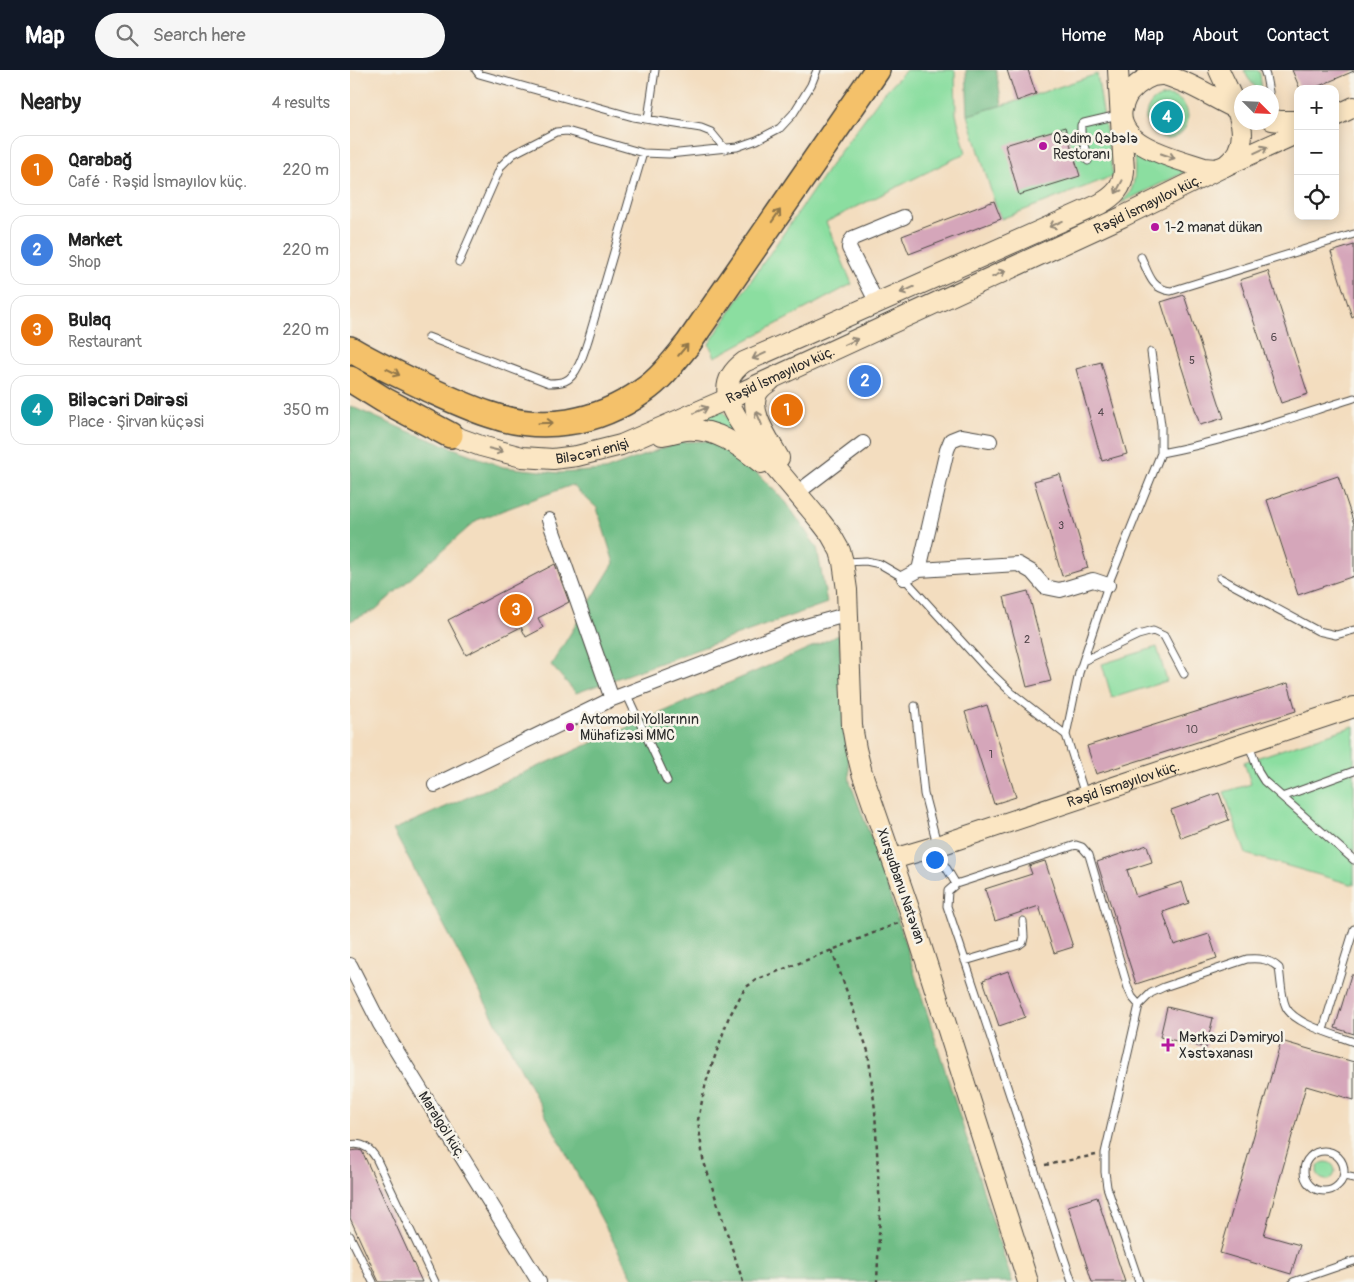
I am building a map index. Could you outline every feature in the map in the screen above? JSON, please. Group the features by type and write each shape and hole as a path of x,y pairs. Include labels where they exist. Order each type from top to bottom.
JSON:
{"highway":[{"path":"350,349 370,361 447,397 488,414 513,421 540,424 569,422 597,416 621,405 645,390 665,371 688,344 877,70"},
{"path":"350,380 450,435"}],"main road":[{"path":"1219,70 1234,100"},
{"name":"Rəşid İsmayılov küç.","path":"1116,72 1121,115 1124,177 1119,190 1109,199 744,362 737,367 729,378 727,399 1122,217 1225,166 1294,135"},
{"path":"1234,107 1192,86 1165,76 1155,75 1140,82 1128,94 1121,115 1127,131 1133,139 1150,148 1204,168 1216,169 1230,162 1237,154 1242,141 1242,130"},
{"path":"773,378 759,390 755,406 757,416 798,493"},
{"name":"Biləcəri enişi","path":"350,394 399,416 481,446 522,457 553,459 577,456 621,445 727,399"},
{"path":"727,399 750,437 798,493"},
{"path":"621,445 685,430 709,432 724,437 746,451 798,493"},
{"name":"Xurşudbanu Natəvan","path":"798,493 831,535 840,551 848,590 851,704 856,749 862,773 912,917 1028,1282"},
{"name":"Rəşid İsmayılov küç.","path":"893,859 1354,707"}],"street":[{"path":"877,303 849,248 850,242 853,238 904,217"},
{"path":"919,570 951,440 962,436 990,441"},
{"path":"798,493 863,443"},
{"path":"549,520 612,698"},
{"path":"904,578 919,570 1018,564 1032,572 1044,587 1060,590 1092,580 1108,585"},
{"path":"434,785 612,698 795,629 818,621 849,614"},
{"name":"Maralgöl küç.","path":"350,965 380,1024 539,1282"}],"lane":[{"path":"476,70 480,74 633,117 701,128 711,132 725,149"},
{"path":"648,119 656,70"},
{"path":"459,262 502,166 513,154 556,132 568,130 643,153 669,154 737,147 758,140 780,128 793,114 817,70"},
{"path":"1264,70 1268,85"},
{"path":"1088,161 1081,125 1084,122 1121,115"},
{"path":"428,337 549,383 565,381 580,364 643,153"},
{"path":"1141,257 1155,286 1171,291 1354,234"},
{"path":"1085,796 1066,735 1079,673 1108,585 1161,453 1161,424 1151,352"},
{"path":"1161,453 1236,435 1354,398"},
{"path":"843,562 866,561 880,564 904,578 985,667 1012,693 1066,735"},
{"path":"1220,578 1318,631 1336,635 1354,630"},
{"path":"1083,661 1138,635 1153,631 1164,636 1184,674"},
{"path":"626,693 667,781"},
{"path":"915,706 924,794 940,859 956,884"},
{"path":"1248,742 1259,773 1264,781 1354,860"},
{"path":"1282,797 1354,771"},
{"path":"1072,1282 947,906 948,891 956,884 1076,845 1082,847 1089,855 1128,988 1132,997 1139,1005"},
{"path":"965,960 1019,945 1023,942 1024,938 1023,921"},
{"path":"1322,1030 1354,929"},
{"path":"1138,1282 1107,1187 1105,1153 1139,1005 1151,993 1164,987 1247,959 1260,958 1272,962 1279,968 1285,1005 1290,1013 1299,1020 1354,1042"},
{"path":"350,1145 363,1145 376,1158 435,1282"},
{"path":"1322,1150 1332,1152 1340,1157 1344,1166 1344,1176 1339,1185 1331,1190 1321,1191 1312,1188 1305,1180 1303,1171 1306,1161 1312,1154 1322,1150"},
{"path":"1344,1176 1354,1178"},
{"path":"350,1236 373,1282"},
{"path":"1293,1282 1354,1261"}],"path":[{"path":"743,1282 703,1159 698,1120 706,1082 728,1019 745,988 756,980 912,917"},
{"path":"832,950 868,1051 875,1110 880,1212 877,1282"},
{"path":"1035,1166 1105,1153"}],"green space":[{"path":"906,70 955,70 956,114 966,153 826,222 852,284 715,357 709,344 741,295 837,156 882,95"},
{"path":"966,70 996,70 1002,105 968,115"},
{"path":"1244,70 1258,70 1261,85 1254,85"},
{"name":"Qədim Qəbələ Restoranı","path":"1097,74 1113,176 1001,219 968,115"},
{"path":"1171,96 1179,99 1185,105 1188,117 1185,129 1179,135 1163,138 1155,135 1149,129 1146,113 1149,105 1155,99"},
{"path":"1133,145 1187,171 1121,203 1129,194 1134,183"},
{"path":"350,406 405,430 503,467 559,473 605,470 679,442 706,441 734,450 786,502 817,548 827,603 576,693 551,665 614,563 597,508 572,485 477,520 375,610 350,621"},
{"path":"721,409 747,443 686,424"},
{"path":"839,635 850,782 875,848 1012,1282 635,1282 393,830"},
{"path":"1157,647 1167,681 1112,698 1102,664"},
{"path":"1354,726 1354,885 1246,854 1224,792 1251,784 1244,762"},
{"path":"1322,1162 1330,1162 1335,1167 1333,1178 1322,1180 1317,1175 1317,1167"}],"building":[{"path":"1007,70 1028,70 1036,94 1017,101"},
{"path":"1292,70 1354,70 1321,85 1298,85"},
{"path":"1065,127 1080,176 1019,195 1005,145"},
{"path":"994,201 1001,219 909,254 902,236"},
{"path":"1354,245 1354,316 1352,317 1331,252"},
{"path":"1268,271 1308,394 1281,403 1240,280"},
{"path":"1184,295 1224,418 1200,425 1161,302"},
{"path":"1101,362 1127,454 1102,461 1076,369"},
{"path":"1060,474 1088,568 1062,576 1034,481"},
{"path":"1338,476 1354,524 1354,576 1298,595 1267,500"},
{"path":"555,564 569,602 538,618 543,628 526,637 521,627 466,655 448,620"},
{"path":"1028,591 1051,681 1027,687 1004,597"},
{"path":"1288,683 1296,711 1096,774 1087,746"},
{"path":"987,705 1016,797 994,804 965,712"},
{"path":"1219,793 1229,820 1181,838 1171,810"},
{"path":"1147,845 1152,862 1127,870 1136,897 1182,882 1189,903 1163,912 1174,945 1209,934 1217,958 1136,984 1097,862"},
{"path":"1045,861 1073,947 1054,953 1039,906 995,921 985,889 1032,874 1029,866"},
{"path":"1008,971 1025,1017 999,1026 983,980"},
{"path":"1351,975 1354,975 1354,1034 1335,1028"},
{"path":"1167,1007 1213,1018 1206,1048 1160,1037"},
{"path":"1281,1041 1354,1062 1354,1100 1306,1086 1264,1235 1300,1245 1291,1274 1220,1253"},
{"path":"350,1151 362,1151 422,1282 379,1282 350,1218"},
{"path":"1097,1197 1125,1282 1092,1282 1068,1206"}],"place":[{"name":"Biləcəri Dairəsi","path":"1167,117"},
{"name":"Qədim Qəbələ Restoranı","path":"1043,146"},
{"name":"1-2 manat dükan","path":"1155,227"},
{"name":"Market","path":"865,381"},
{"name":"Qarabağ","path":"787,410"},
{"name":"Bulaq","path":"516,610"},
{"name":"Avtomobil Yollarının Mühafizəsi MMC","path":"570,727"},
{"name":"Mərkəzi Dəmiryol Xəstəxanası","path":"1168,1045"}]}
